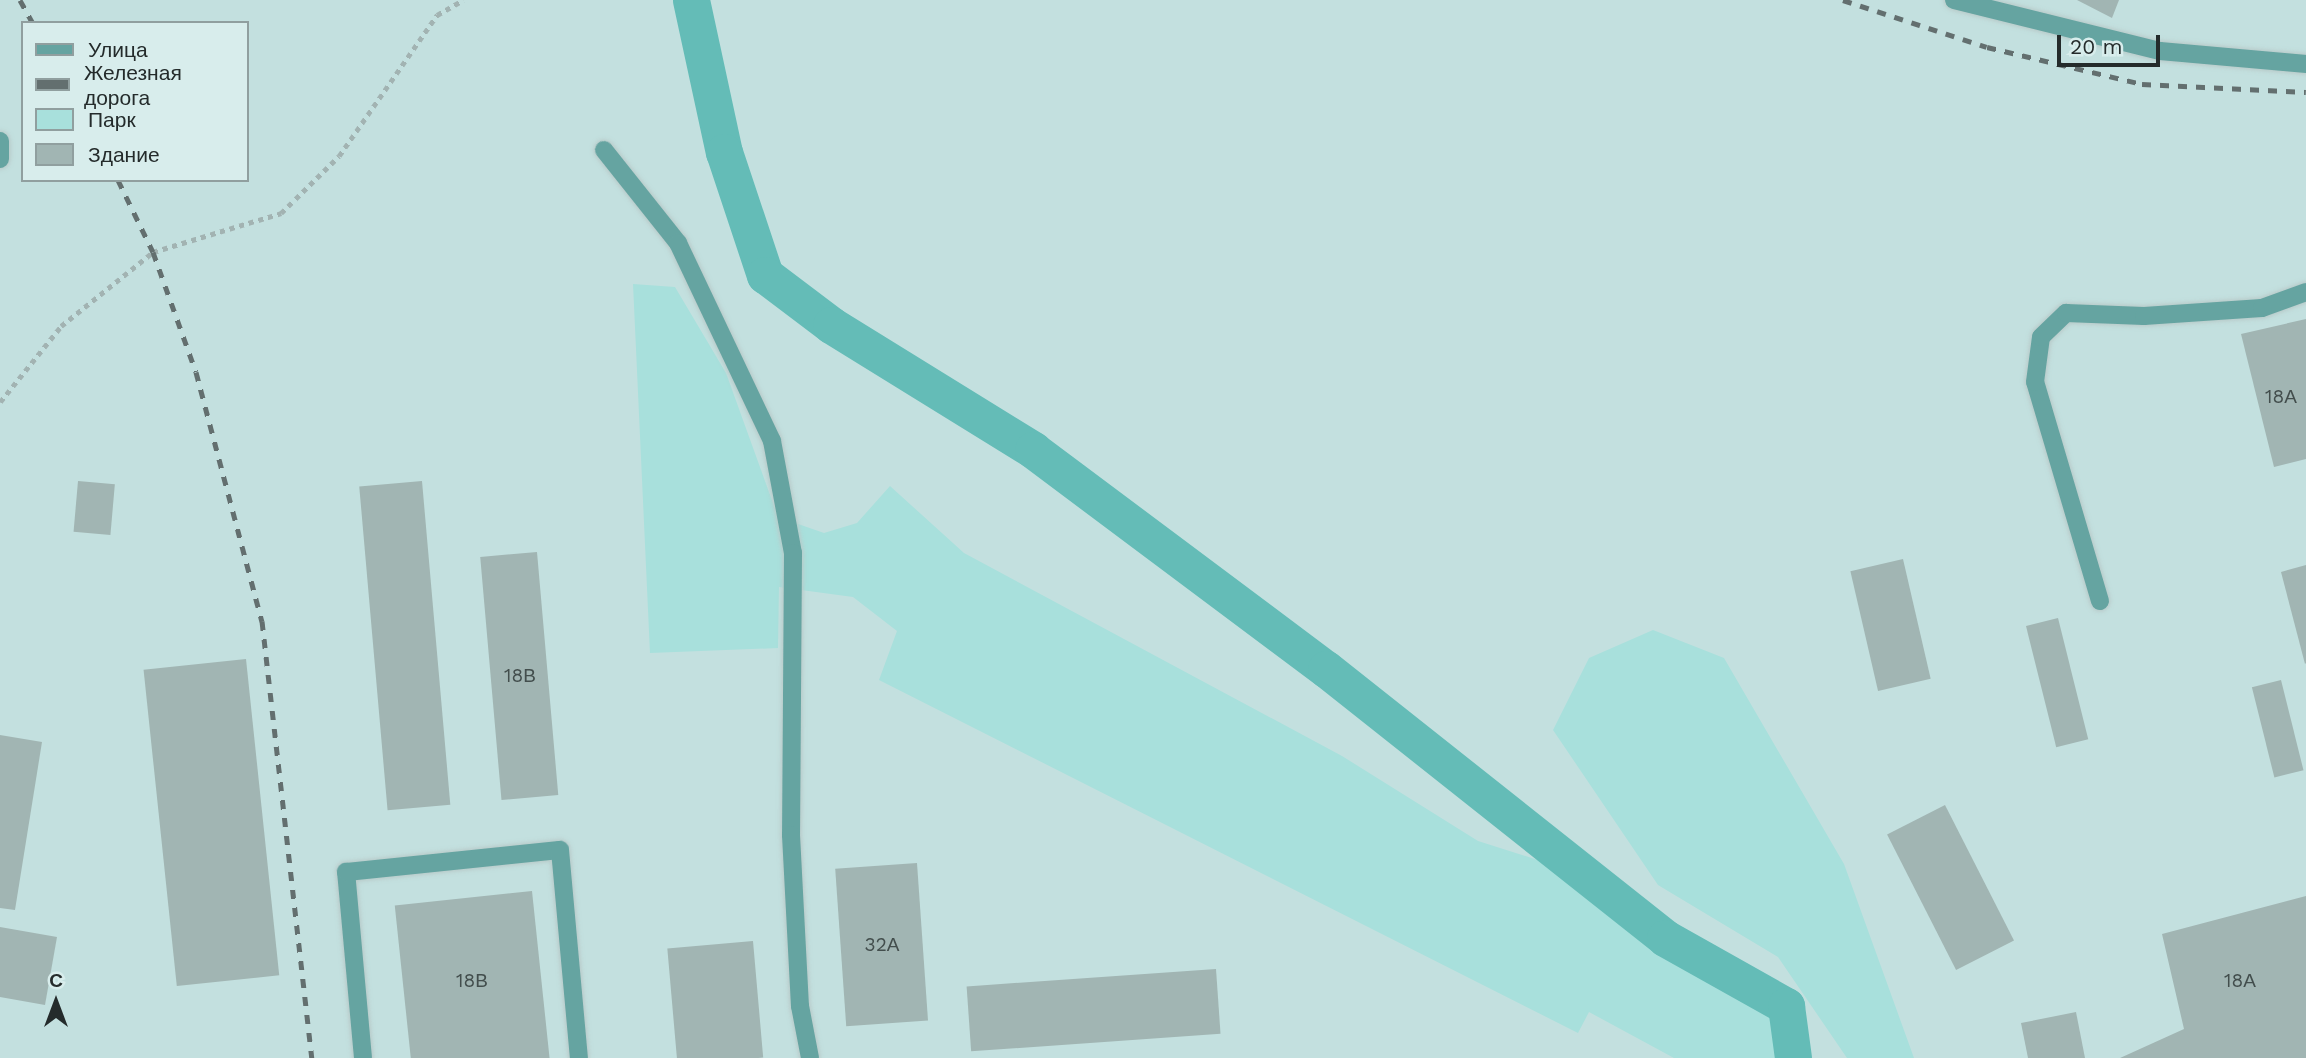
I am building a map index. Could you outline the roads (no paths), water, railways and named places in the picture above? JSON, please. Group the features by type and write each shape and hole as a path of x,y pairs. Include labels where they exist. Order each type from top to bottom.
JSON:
{"street":[{"path":"1954,0 2160,51 2306,64"},
{"path":"0,141 0,159"},
{"path":"604,150 678,243 772,441 793,553 792,835 800,1006 810,1058"},
{"path":"2101,601 2035,382 2041,337 2066,313 2262,308 2306,292"},
{"path":"363,1058 346,872 560,849 579,1058"}],"waterway":[{"path":"691,0 724,152 765,275 831,325 1033,450 1326,669 1665,938 1786,1006 1793,1058"}],"railway":[{"path":"20,0 32,21"},
{"path":"1843,0 1987,47 2142,84 2306,92"},
{"path":"119,182 153,252 196,372 262,621 312,1058"}]}
